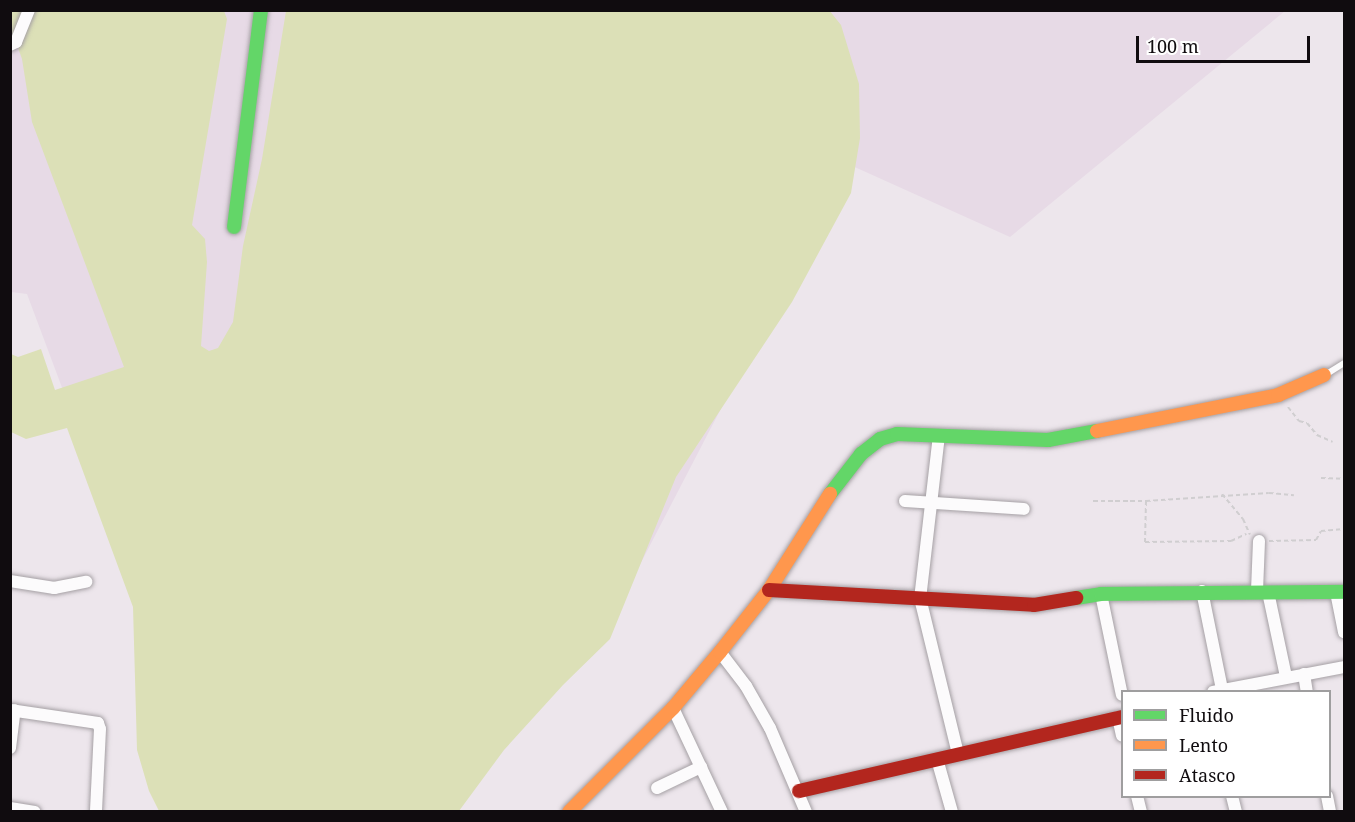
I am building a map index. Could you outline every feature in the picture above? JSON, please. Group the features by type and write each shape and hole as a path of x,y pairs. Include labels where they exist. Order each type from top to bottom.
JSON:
{"street":[{"path":"10,45 16,42 29,10"},
{"path":"234,227 261,10"},
{"path":"577,808 673,708 720,652 769,590 839,481 861,454 879,439 897,434 1048,440 1278,395 1324,375"},
{"path":"939,435 920,598 958,754"},
{"path":"905,501 1024,509"},
{"path":"1259,541 1262,592 1286,677"},
{"path":"10,581 54,588 86,582"},
{"path":"769,590 1034,605 1101,594 1202,591 1340,592 1344,632"},
{"path":"1202,591 1218,690 1344,667"},
{"path":"1101,594 1121,690"},
{"path":"720,652 746,686 770,728 799,791 806,812"},
{"path":"1304,674 1307,690"},
{"path":"673,708 722,812"},
{"path":"10,748 13,710 98,723 100,729 96,812"},
{"path":"799,791 1120,717"},
{"path":"937,759 951,812"},
{"path":"657,788 701,767"},
{"path":"10,808 30,811"}],"lane":[{"path":"1324,375 1344,363"}],"path":[{"path":"1278,395 1299,421 1307,423 1317,435 1333,442"},
{"path":"1322,478 1344,479"},
{"path":"1221,494 1243,519 1248,533 1259,541 1316,540 1321,531 1344,529"},
{"path":"1093,501 1146,501 1221,494 1294,495"},
{"path":"1146,501 1145,542 1231,541 1248,533"}],"shaded area":[{"path":"10,11 1285,11 1010,237 848,164 593,655 376,812 179,700 27,294 11,292"}],"green space":[{"path":"829,10 841,25 859,84 860,138 851,193 792,302 676,477 610,639 563,685 504,750 459,811 159,811 149,791 137,750 133,607 67,428 26,439 11,432 11,354 18,357 41,349 55,390 124,367 32,122 22,59 16,42 11,41 11,11 224,11 227,19 192,225 205,239 207,262 201,346 209,351 218,348 233,322 243,246 262,159 286,11"}],"traffic: fast":[{"path":"234,227 261,10"},
{"path":"830,494 861,454 880,439 897,434 1048,440 1097,431"},
{"path":"1076,598 1101,594 1344,592"}],"traffic: slow":[{"path":"1097,431 1278,395 1324,375"},
{"path":"569,812 673,708 720,652 769,590 830,494"}],"traffic: jam":[{"path":"769,590 1034,605 1076,598"},
{"path":"799,791 1121,717"}]}
